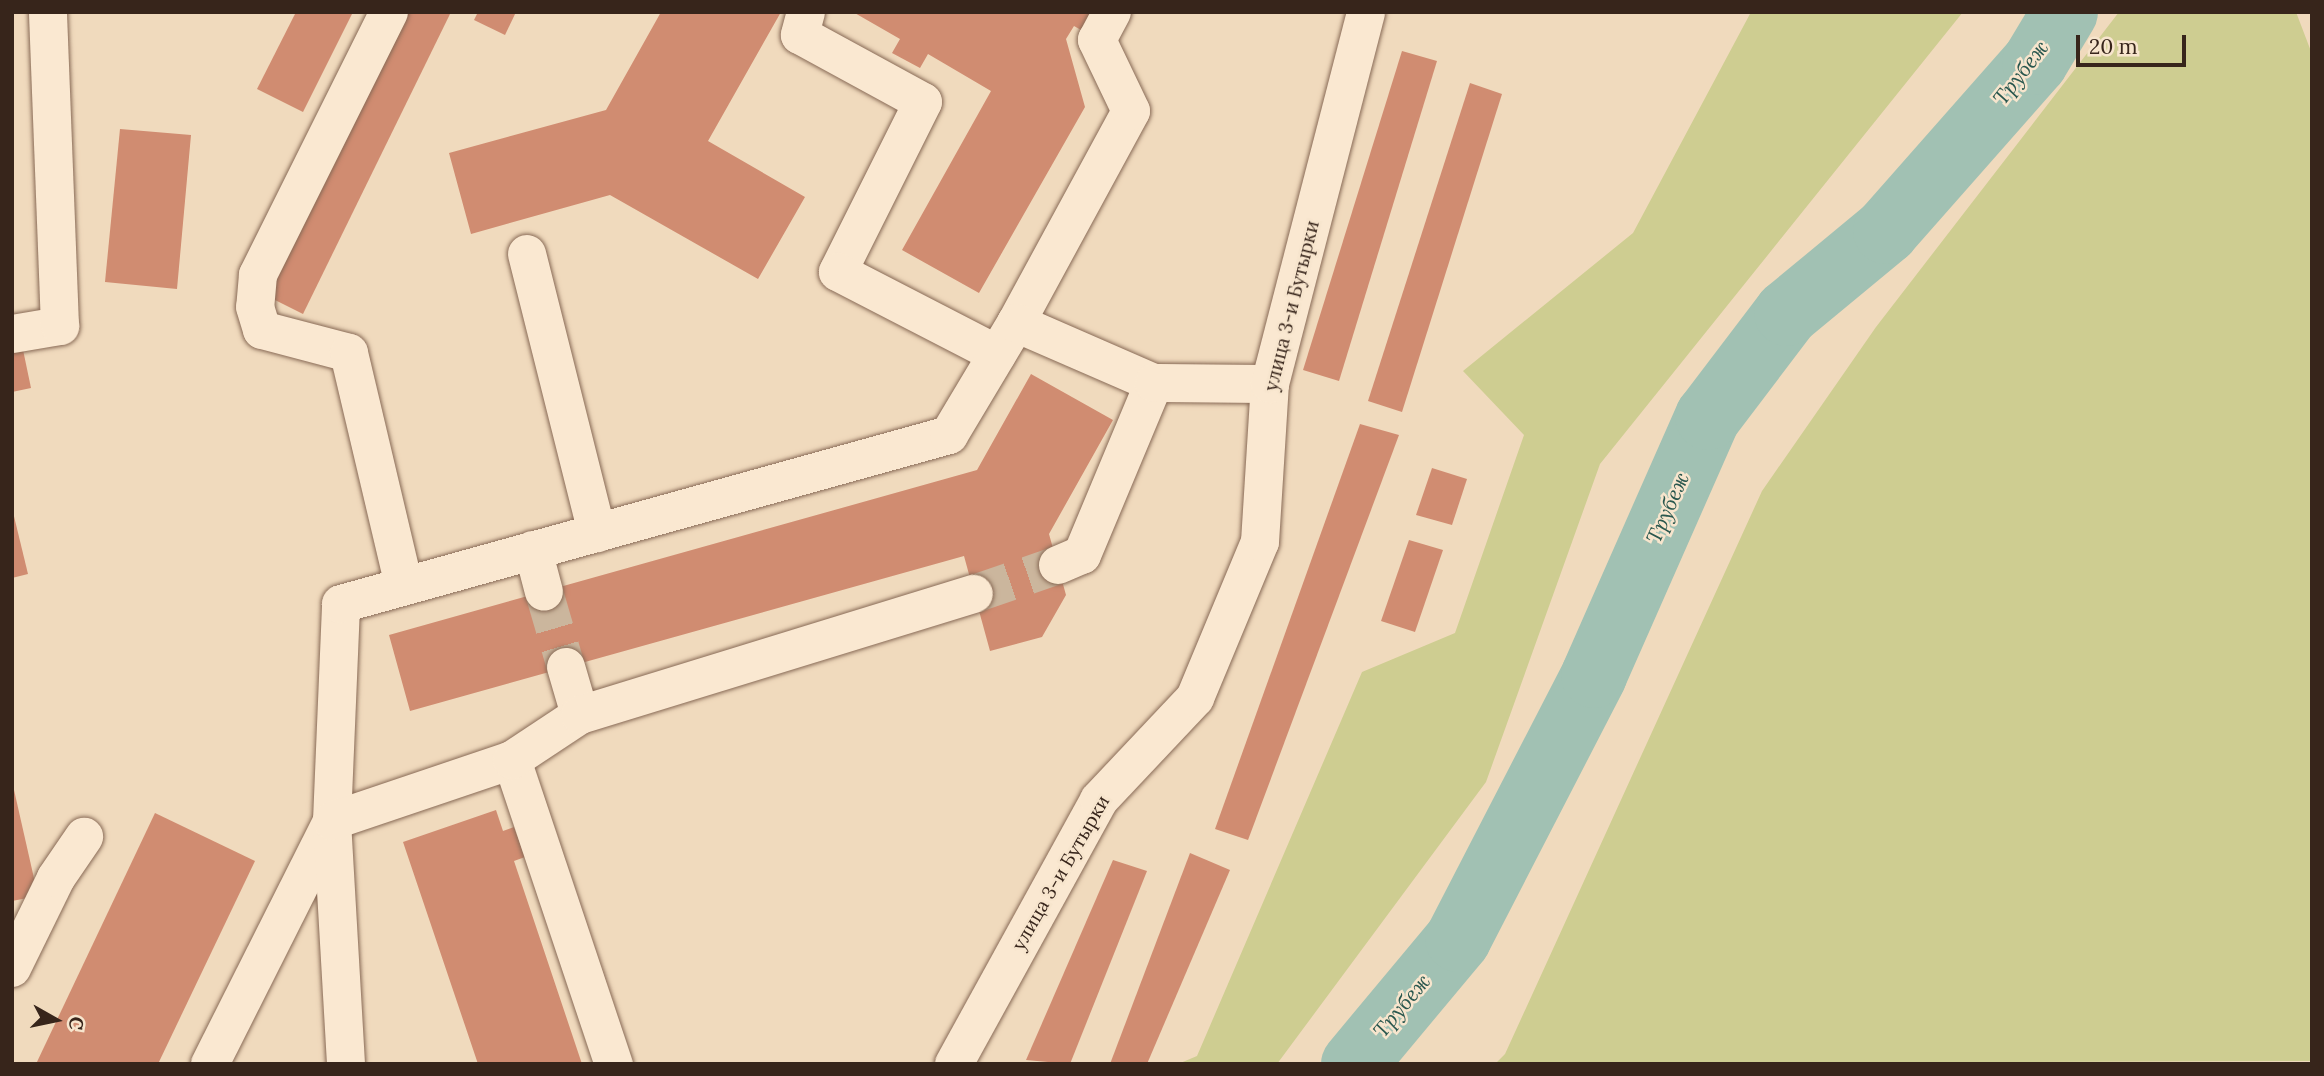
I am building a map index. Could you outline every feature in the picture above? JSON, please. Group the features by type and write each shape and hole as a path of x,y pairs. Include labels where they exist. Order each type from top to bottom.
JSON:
{"street":[{"path":"12,334 60,326 48,12"},
{"path":"388,12 258,275 255,307 262,330 349,353 404,586"},
{"path":"806,12 800,35 923,102 838,272 1006,338 1154,383 1270,384"},
{"path":"346,1064 332,821 341,604 949,435 1006,338 1131,111 1097,40 1112,12"},
{"name":"улица 3-и Бутырки","path":"954,1064 1099,800 1195,698 1260,542 1270,384 1366,12"},
{"path":"527,254 597,533"},
{"path":"1058,565 1082,555 1154,383"},
{"path":"533,550 544,592"},
{"path":"210,1064 332,821 512,760 580,715 974,594"},
{"path":"566,667 580,715"},
{"path":"512,760 614,1064"},
{"path":"12,968 56,878 84,837"}],"shaded area":[{"path":"1751,12 1963,12 1600,464 1486,782 1277,1064 1178,1064 1197,1056 1362,672 1455,633 1524,435 1463,371 1633,233"},
{"path":"2119,12 2296,12 2312,54 2312,1061 1495,1064 1505,1054 1762,491 1876,327"}],"building":[{"path":"296,12 353,12 303,112 257,89"},
{"path":"406,12 451,12 303,314 267,296"},
{"path":"478,12 516,12 505,35 474,20"},
{"path":"661,12 781,12 708,141 805,197 758,279 610,195 471,234 449,153 606,110"},
{"path":"853,12 1100,12 1088,34 1074,26 1066,39 1085,107 979,293 902,250 991,91 928,54 920,68 892,53 900,39"},
{"path":"1402,51 1437,61 1339,381 1303,370"},
{"path":"1470,83 1502,94 1402,412 1368,401"},
{"path":"120,129 191,135 177,289 105,282"},
{"path":"22,345 31,388 12,392 12,347"},
{"path":"1031,374 1113,420 1049,534 1066,595 1042,637 990,651 964,556 410,711 389,635 977,470"},
{"path":"1360,424 1399,435 1248,840 1215,829"},
{"path":"1432,468 1467,479 1452,525 1416,515"},
{"path":"12,508 28,574 12,578"},
{"path":"1409,540 1443,550 1415,632 1381,621"},
{"path":"12,781 38,896 12,901"},
{"path":"496,810 503,831 514,827 525,857 514,861 582,1064 478,1064 403,842"},
{"path":"155,813 255,861 158,1064 36,1064"},
{"path":"1190,853 1230,870 1147,1064 1110,1064"},
{"path":"1113,860 1147,871 1070,1064 1026,1060"}],"waterway":[{"name":"Трубеж","path":"1354,1064 1458,939 1594,675 1708,417 1787,313 1886,231 2035,62 2065,12"}],"tunnel":[{"path":"974,594 1058,565"},
{"path":"544,592 566,667"}]}
